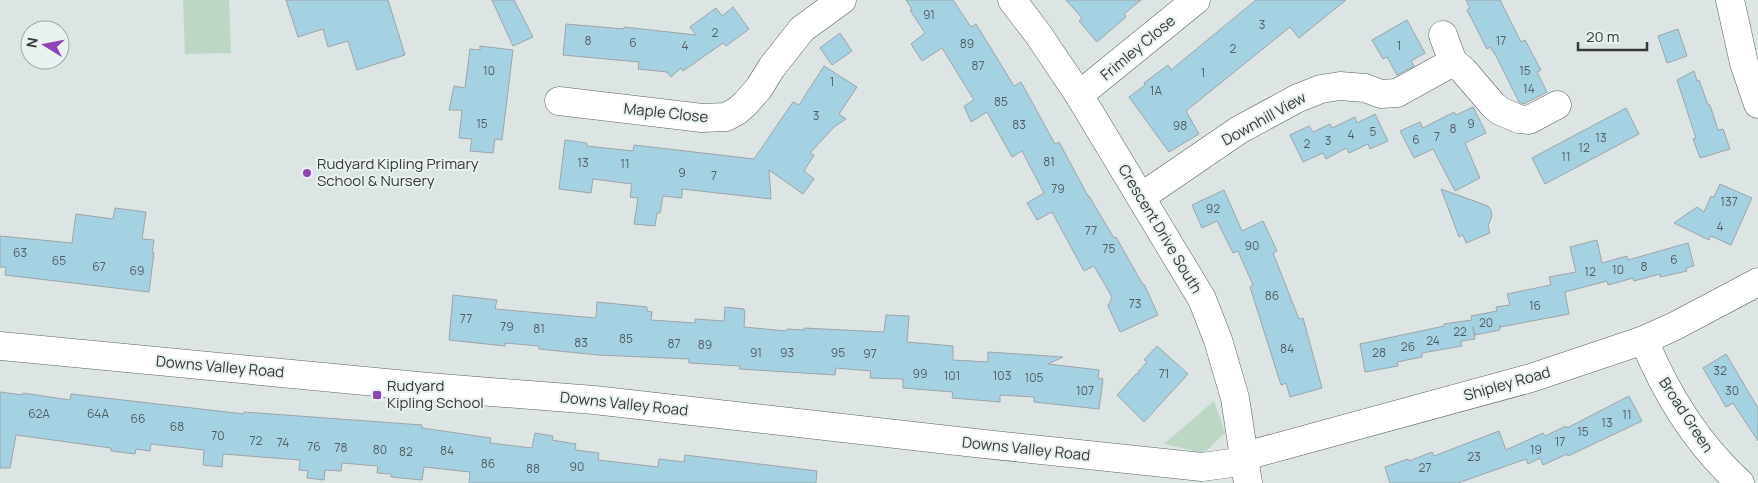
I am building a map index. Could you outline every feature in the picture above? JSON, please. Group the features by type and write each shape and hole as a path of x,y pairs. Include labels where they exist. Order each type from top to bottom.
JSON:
{"street":[{"name":"Maple Close","path":"559,101 702,118 726,117 737,112 759,88 772,67 802,29 842,0"},
{"name":"Crescent Drive South","path":"1012,0 1038,34 1079,95 1202,299 1218,340 1234,398 1247,471"},
{"name":"Frimley Close","path":"1079,95 1196,0"},
{"path":"1730,0 1744,63 1758,104"},
{"path":"1443,35 1453,62 1463,70 1500,111 1529,120 1557,104"},
{"name":"Downhill View","path":"1141,197 1239,130 1298,98 1321,89 1340,86 1365,88 1389,95 1397,93 1453,62"},
{"name":"Shipley Road","path":"1247,471 1256,453 1531,378 1644,340 1675,326 1758,282"},
{"name":"Broad Green","path":"1644,340 1654,366 1676,406 1699,440 1723,468 1740,483"},
{"name":"Downs Valley Road","path":"0,346 428,387 594,400 1202,467 1232,463 1247,471"}],"green space":[{"path":"183,0 229,0 231,53 185,54"},
{"path":"1214,401 1225,433 1204,453 1164,444"}],"building":[{"path":"286,0 388,0 405,55 357,70 348,41 328,47 323,29 298,37"},
{"path":"492,0 514,0 533,37 513,46"},
{"path":"906,0 953,0 971,27 976,24 1014,86 1021,82 1055,144 1059,142 1088,196 1114,238 1116,237 1144,284 1158,315 1120,332 1108,306 1112,297 1094,266 1084,271 1052,212 1037,220 1027,203 1044,193 1022,151 1012,157 987,112 971,122 964,106 974,100 942,48 922,61 911,44 925,33 910,10 912,9"},
{"path":"1066,0 1141,0 1124,14 1126,17 1097,42 1079,21 1082,18"},
{"path":"1256,0 1346,0 1299,38 1290,27 1186,111 1199,134 1169,152 1129,97 1168,65 1171,70"},
{"path":"1466,0 1500,0 1521,42 1525,40 1541,70 1537,72 1547,92 1524,104 1519,102 1496,56 1490,47 1487,49 1467,10 1470,8"},
{"path":"733,7 749,29 726,46 723,43 683,71 681,68 671,77 667,72 638,69 639,62 563,55 566,24 624,29 624,27 696,35 690,27 716,8 722,16"},
{"path":"1407,20 1425,53 1411,61 1414,66 1397,75 1387,57 1383,59 1372,40"},
{"path":"1678,29 1687,56 1667,63 1658,36"},
{"path":"840,33 852,51 832,65 820,48"},
{"path":"480,46 513,50 502,140 495,139 493,153 470,151 472,139 459,138 462,110 449,110 454,86 465,88 470,49 480,50"},
{"path":"824,66 857,87 839,114 846,119 834,127 810,153 814,155 804,171 814,179 803,194 769,170 771,199 682,189 682,198 663,196 655,226 634,224 638,198 630,197 632,184 593,179 591,193 559,189 565,140 587,143 587,146 633,151 634,145 754,159 793,102 799,105"},
{"path":"1694,71 1708,105 1710,105 1718,130 1723,129 1730,149 1700,158 1693,139 1696,138 1677,80"},
{"path":"1473,107 1486,133 1465,143 1480,178 1455,191 1433,149 1414,158 1400,131 1420,122 1423,128 1454,112 1456,115"},
{"path":"1626,108 1639,134 1545,184 1532,158"},
{"path":"1375,114 1388,141 1370,149 1368,144 1349,153 1346,148 1326,159 1323,153 1303,162 1290,135 1309,126 1313,132 1330,124 1332,128 1355,117 1357,123"},
{"path":"1720,184 1752,198 1731,245 1711,236 1709,240 1674,223 1697,207 1704,212 1711,196 1714,197"},
{"path":"1441,189 1488,206 1492,216 1488,226 1490,233 1466,243 1463,235 1459,237"},
{"path":"1224,190 1242,231 1263,221 1277,251 1273,253 1299,319 1303,318 1322,388 1290,397 1286,383 1281,385 1250,287 1253,285 1238,251 1233,253 1217,221 1202,228 1192,205"},
{"path":"115,208 146,212 142,239 154,240 149,292 5,275 6,267 0,267 0,236 72,243 76,214 113,219"},
{"path":"1597,240 1602,263 1627,256 1628,260 1688,243 1694,266 1686,268 1687,271 1660,277 1660,274 1634,281 1633,278 1608,285 1607,281 1565,292 1569,314 1500,327 1500,330 1475,335 1473,327 1475,339 1461,341 1462,346 1422,353 1422,357 1397,362 1398,366 1365,372 1360,344 1444,326 1444,324 1472,320 1471,316 1497,311 1496,307 1510,305 1507,294 1551,285 1549,277 1576,272 1570,247"},
{"path":"453,295 497,300 495,309 596,318 597,302 647,307 647,311 652,312 651,320 695,323 695,319 724,321 725,307 744,309 744,327 786,331 787,329 804,330 804,328 884,332 886,315 909,316 907,342 953,346 953,360 988,362 988,352 1063,357 1048,364 1099,370 1098,378 1103,379 1099,409 1034,402 1034,397 1000,395 1000,402 952,398 953,392 903,388 903,379 870,378 871,371 836,368 835,375 739,369 740,366 689,363 689,359 598,355 539,349 539,346 505,343 505,346 449,340"},
{"path":"1157,346 1188,374 1144,422 1117,395 1136,374 1139,374 1138,372 1147,362 1144,360"},
{"path":"1726,354 1758,408 1758,441 1733,403 1726,407 1703,368"},
{"path":"0,392 22,395 23,393 70,400 71,394 244,414 244,412 422,425 422,428 491,438 490,443 532,448 535,433 553,436 552,440 576,444 575,450 599,453 598,460 658,467 659,459 684,462 685,455 817,471 816,483 469,483 470,472 424,467 422,480 391,477 391,474 377,473 378,466 342,463 341,471 325,470 324,480 307,478 308,471 299,470 300,460 223,454 222,467 203,465 204,450 151,444 150,451 136,449 135,454 111,451 111,448 16,435 10,468 0,468"},
{"path":"1629,396 1642,421 1568,456 1567,454 1543,465 1540,458 1528,464 1526,459 1458,483 1390,483 1385,467 1408,459 1409,461 1432,452 1434,456 1499,431 1506,450 1543,433 1545,436 1566,426 1567,428"}],"place":[{"name":"Rudyard Kipling Primary School & Nursery","path":"307,173"},
{"name":"Rudyard Kipling School","path":"377,395"}]}
